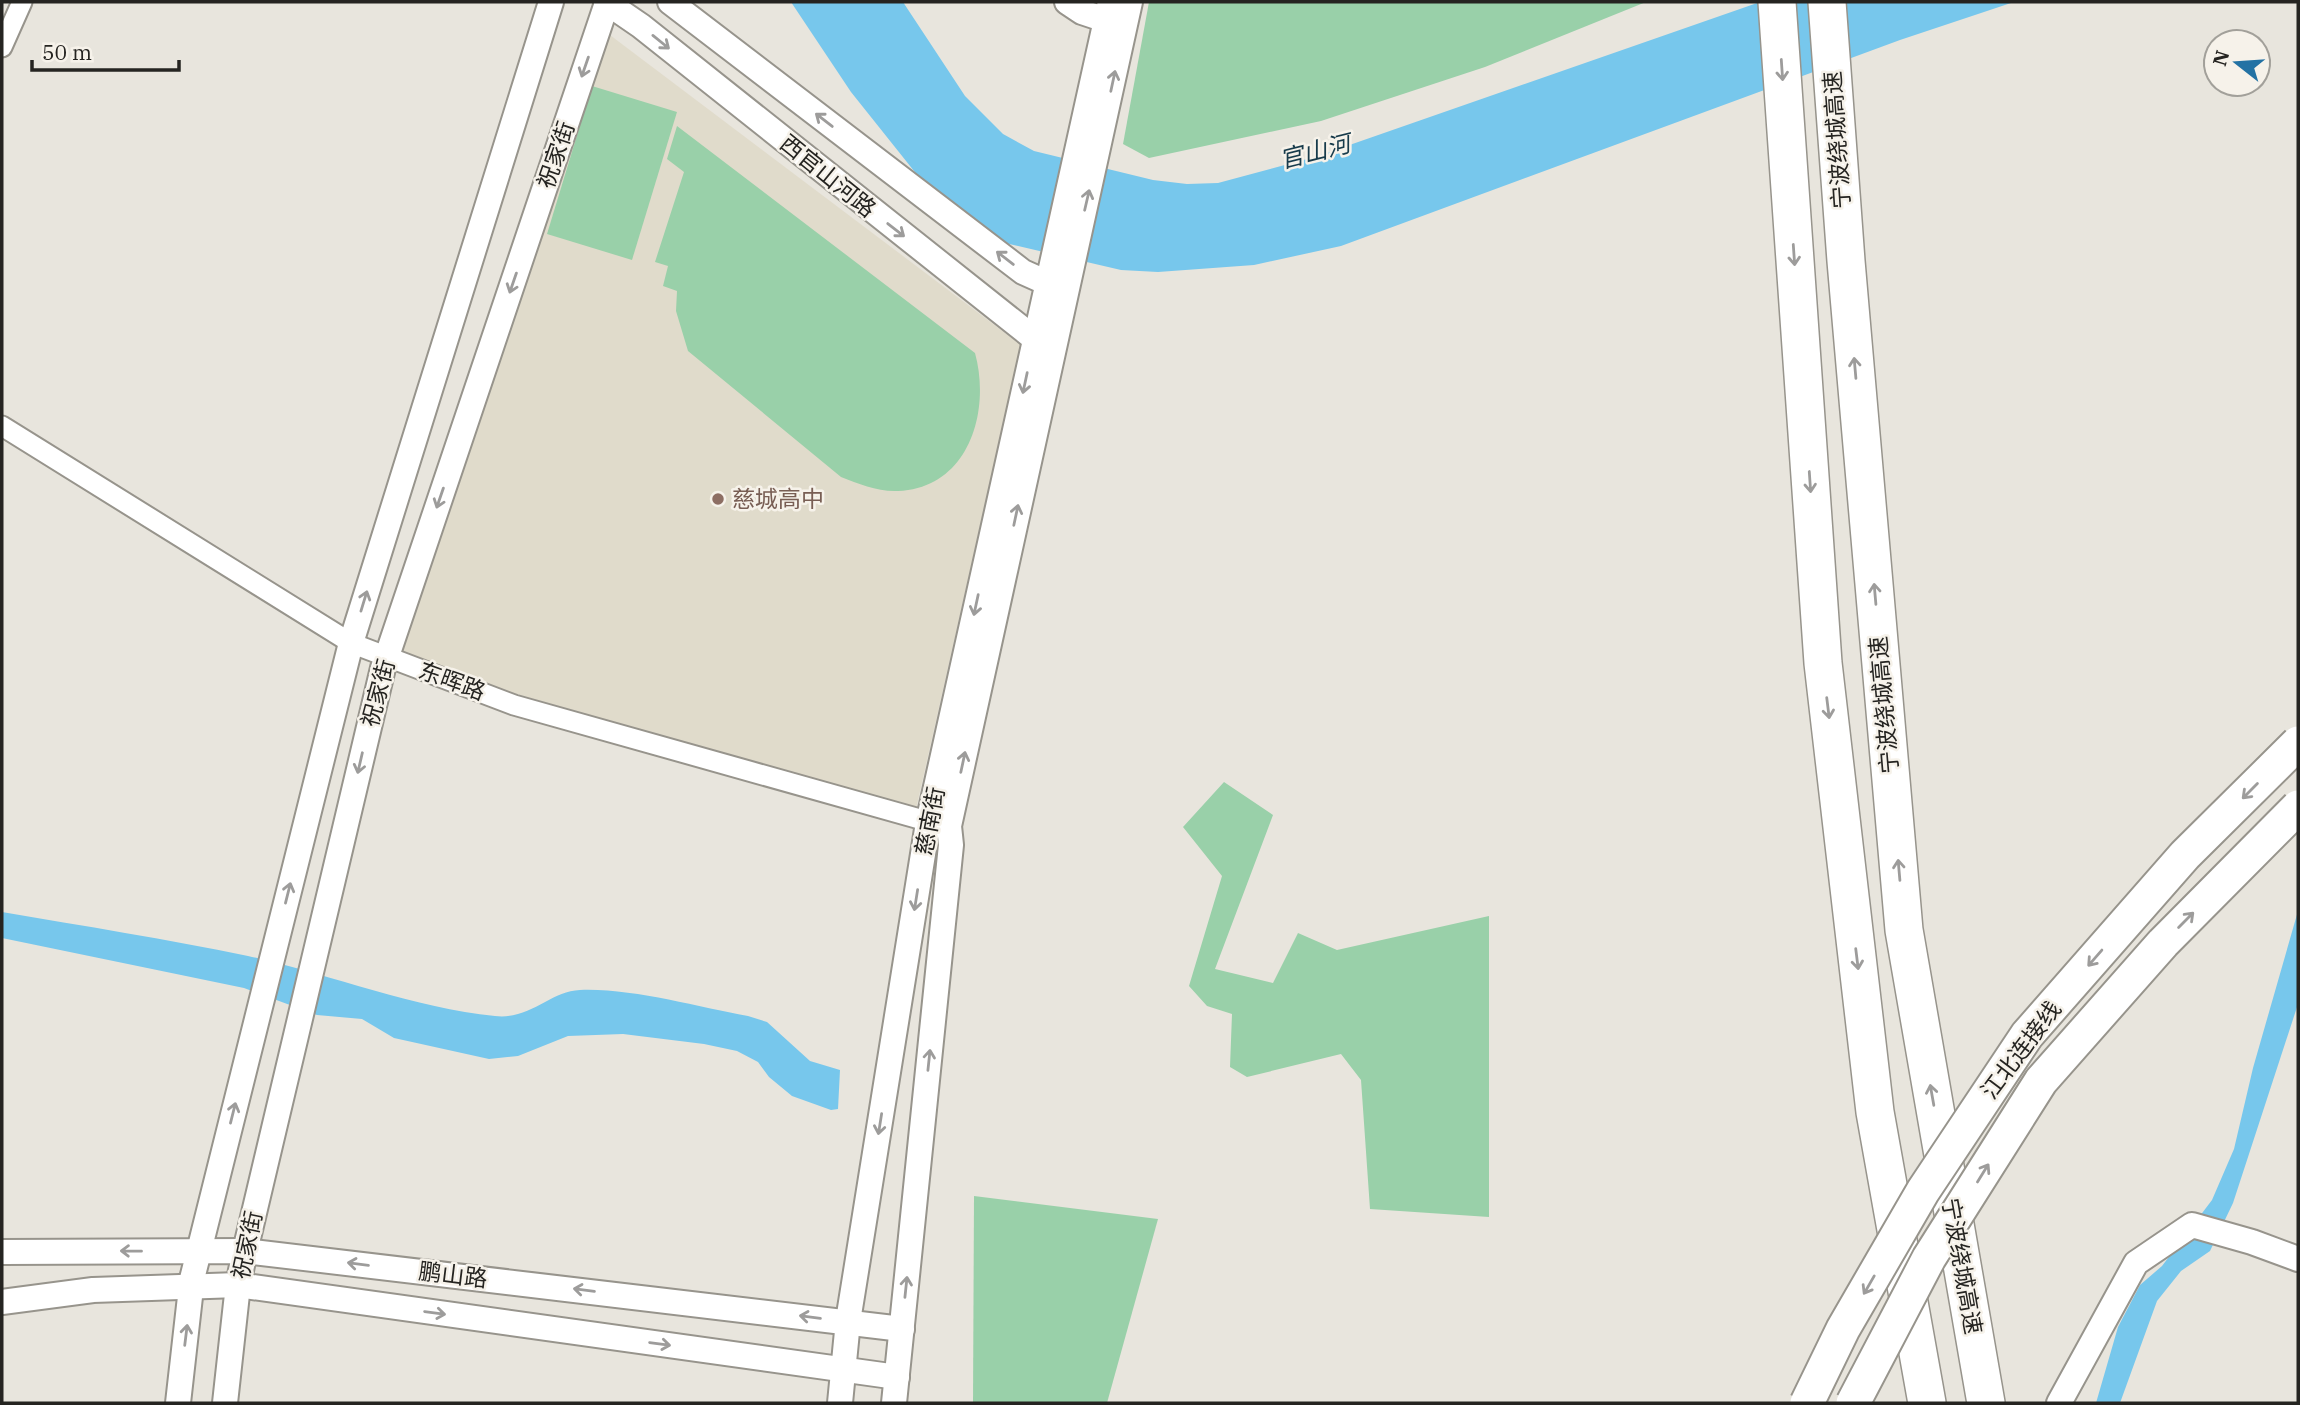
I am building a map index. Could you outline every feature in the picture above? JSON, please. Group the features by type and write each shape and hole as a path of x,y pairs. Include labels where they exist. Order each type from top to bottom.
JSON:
{"highway":[{"path":"1777,2 1823,663 1875,1111 1927,1403"},
{"name":"宁波绕城高速","path":"1827,2 1904,930 1986,1403"},
{"name":"江北连接线","path":"1807,1403 1843,1329 1923,1191 2027,1035 2185,855 2298,743"},
{"name":"江北连接线","path":"1853,1403 1929,1258 2041,1081 2164,943 2298,807"}],"street":[{"path":"2,47 22,2"},
{"name":"祝家街","path":"178,1403 192,1287 199,1252 351,643 551,2"},
{"name":"祝家街","path":"225,1403 238,1285 245,1251 387,657 606,2"},
{"name":"西官山河路","path":"606,2 641,26 1044,342"},
{"name":"西官山河路","path":"670,2 1023,272 1056,286"},
{"path":"1067,2 1113,17"},
{"name":"慈南街","path":"840,1403 848,1321 939,825 1056,286 1089,147 1113,17 1130,2"},
{"name":"东晖路","path":"2,426 351,643 514,705 939,825"},
{"name":"慈南街","path":"894,1403 951,845 939,825"},
{"path":"2059,1403 2136,1263 2192,1225 2252,1242 2298,1259"},
{"name":"鹏山路","path":"2,1252 245,1251 902,1329"},
{"name":"鹏山路","path":"2,1302 93,1290 238,1285 897,1377"}],"shaded area":[{"name":"慈城高中","path":"602,29 1021,345 916,809 513,693 400,653"}],"green space":[{"path":"1149,2 1646,2 1485,67 1321,121 1149,158 1123,144"},
{"path":"592,86 677,112 632,260 547,234"},
{"path":"677,126 975,353 980,399 976,421 969,443 958,461 942,476 922,487 898,491 876,489 841,477 688,351 676,311 677,291 663,286 668,266 655,262 684,172 667,159"},
{"path":"1224,782 1273,815 1215,969 1273,983 1298,933 1337,950 1489,916 1489,1217 1370,1209 1361,1080 1341,1054 1247,1077 1230,1067 1232,1014 1207,1006 1189,986 1222,876 1183,827"},
{"path":"974,1196 1158,1219 1107,1403 973,1403"}],"water":[{"path":"791,2 903,2 965,96 1003,134 1034,151 1153,180 1187,184 1218,183 1318,156 1760,2 2014,2 1900,40 1341,246 1254,265 1158,272 1121,270 1005,243 981,230 922,181 851,92"},
{"path":"2298,911 2298,1004 2233,1203 2210,1251 2181,1271 2157,1301 2120,1403 2096,1403 2118,1327 2140,1285 2162,1266 2212,1200 2234,1149 2253,1068"},
{"path":"2,912 248,956 464,1012 508,1016 530,1010 569,992 600,990 643,995 748,1016 767,1022 810,1061 840,1070 838,1109 831,1110 792,1096 769,1077 758,1062 737,1051 623,1034 568,1036 518,1056 489,1059 394,1038 362,1019 317,1015 244,988 2,938"}],"place":[{"name":"慈城高中","path":"718,499"}],"water label":[{"name":"官山河","path":"1315,152"}]}
